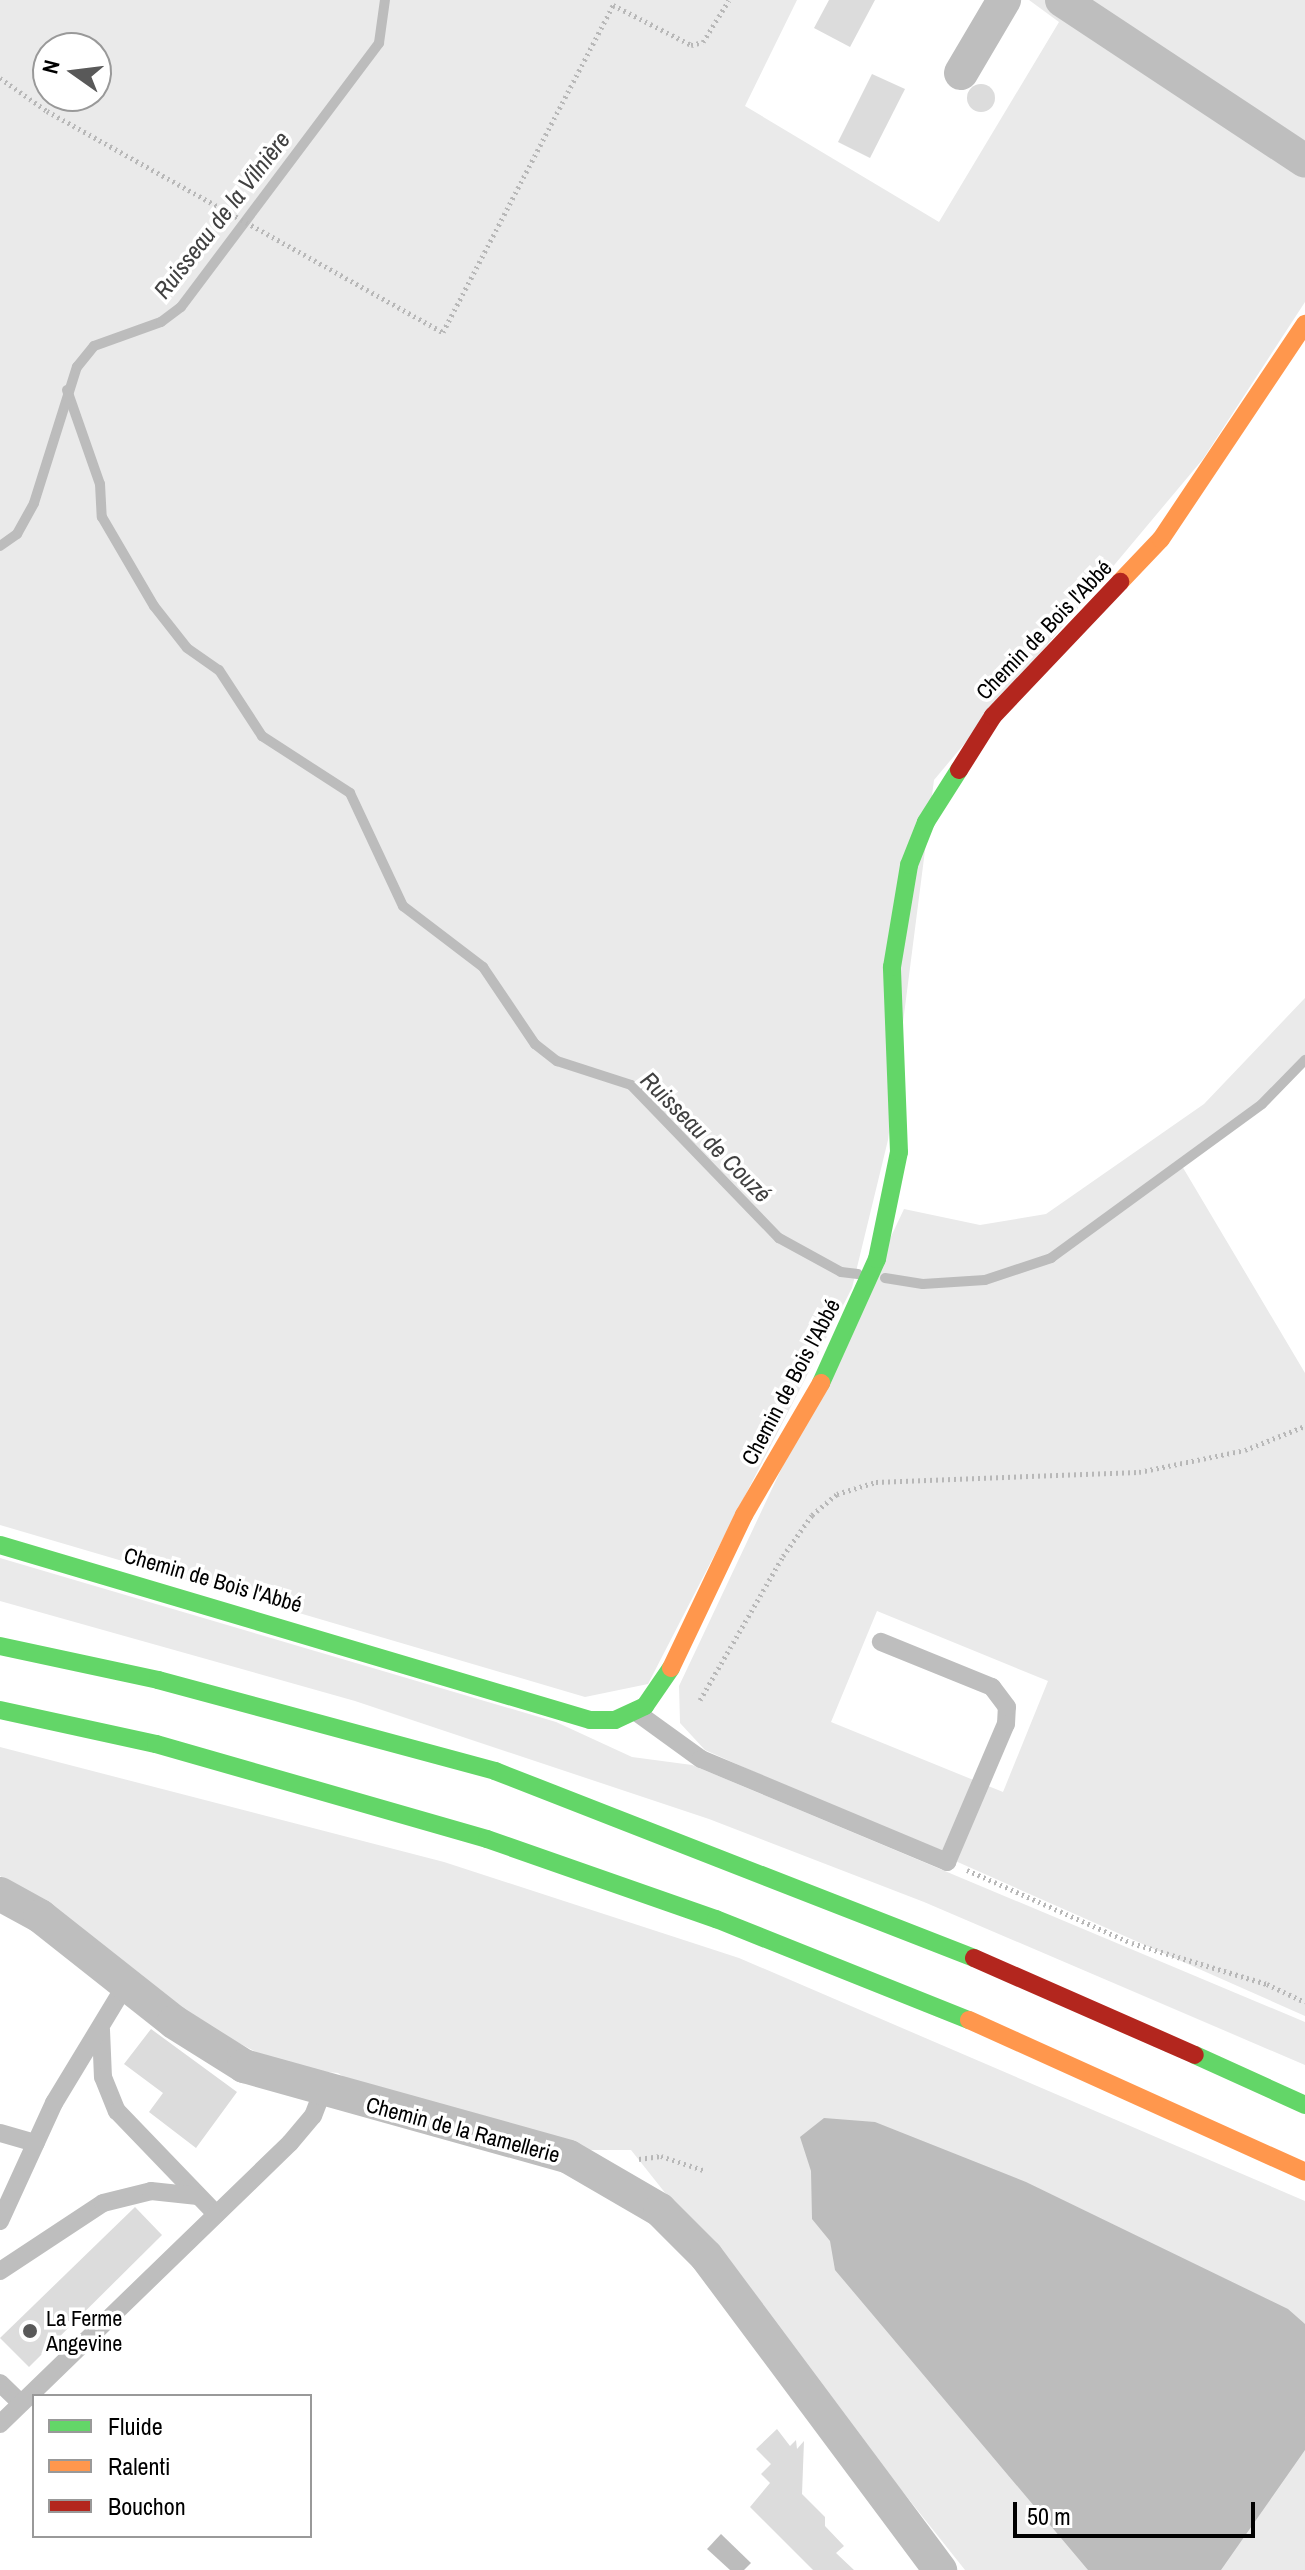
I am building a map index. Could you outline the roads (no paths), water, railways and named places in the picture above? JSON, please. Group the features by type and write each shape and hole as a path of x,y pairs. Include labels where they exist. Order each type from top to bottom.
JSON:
{"main road":[{"name":"Chemin de Bois l'Abbé","path":"0,1545 590,1720 636,1712 666,1679 737,1528 838,1354 877,1259 899,1152 892,967 909,865 926,822 993,716 1161,539 1305,324"},
{"path":"0,1646 158,1680 495,1771 1032,1981 1305,2105"},
{"path":"0,1710 156,1744 487,1839 716,1919 1008,2036 1305,2172"}],"street":[{"path":"961,73 1004,0"},
{"path":"1062,0 1305,161"},
{"name":"Chemin de la Ramellerie","path":"0,1894 40,1916 126,1984 244,2066 322,2093 569,2157 660,2210 696,2244 940,2570"}],"lane":[{"path":"636,1712 661,1735 701,1759 947,1862 1006,1724 1007,1707 992,1687 881,1642"},
{"path":"0,2221 36,2143 126,1984"},
{"path":"102,2024 100,2059 117,2111 216,2214"},
{"path":"0,2424 313,2116 322,2093"},
{"path":"0,2133 36,2143"},
{"path":"0,2271 103,2203 151,2191 198,2196"},
{"path":"0,2383 21,2403"}],"waterway":[{"name":"Ruisseau de la Vilnière","path":"0,546 17,534 34,503 77,367 94,346 161,322 181,307 379,43 385,0"},
{"name":"Ruisseau de Couzé","path":"67,390 100,484 102,517 154,606 187,648 219,670 262,736 350,793 403,906 483,967 535,1044 557,1061 631,1085 779,1238 841,1272 858,1274"},
{"name":"Ruisseau de Couzé","path":"885,1278 923,1284 985,1280 1051,1258 1262,1104 1305,1060"}],"place":[{"name":"La Ferme Angevine","path":"30,2331"}]}
